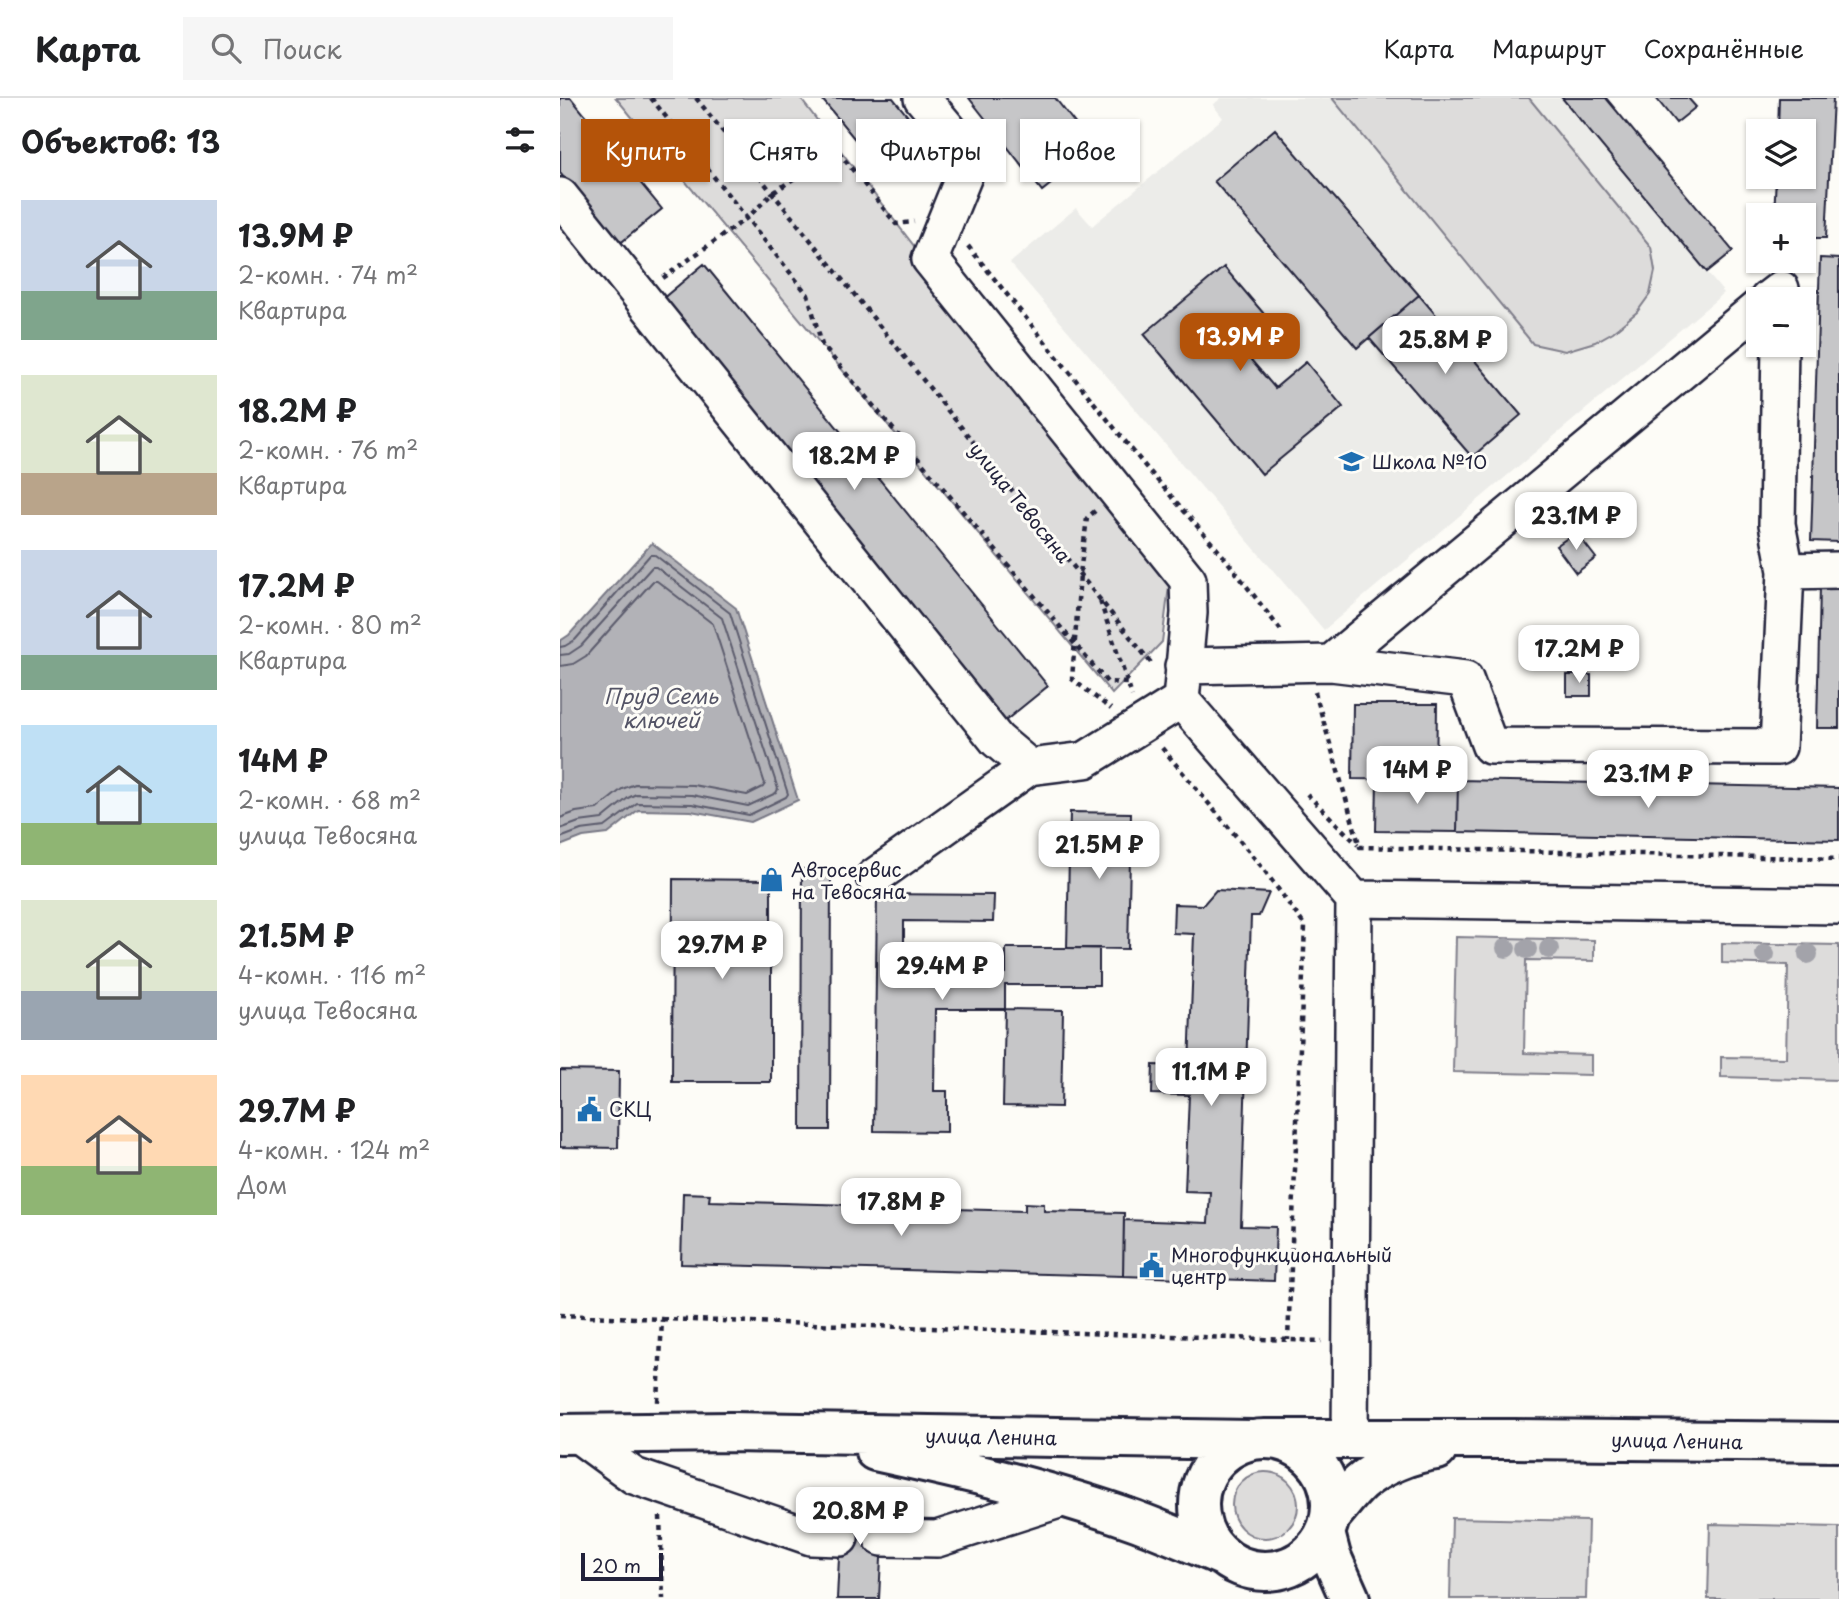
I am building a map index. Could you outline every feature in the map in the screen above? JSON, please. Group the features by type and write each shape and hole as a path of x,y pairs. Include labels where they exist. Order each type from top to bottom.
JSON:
{"main road":[{"name":"улица Ленина","path":"731,1432 868,1449 1005,1481 1134,1520 1233,1561"},
{"name":"улица Ленина","path":"569,1434 731,1432 1258,1439 1514,1438 1839,1442"},
{"name":"улица Ленина","path":"1327,1525 1360,1483 1381,1468 1430,1451 1514,1438"},
{"path":"1290,1599 1233,1561 1209,1540 1201,1521 1199,1500 1204,1479 1216,1461 1232,1448 1258,1439 1284,1441 1302,1450 1316,1462 1326,1479 1331,1498 1327,1525 1331,1556 1350,1599"},
{"path":"1233,1561 1263,1570 1282,1568 1300,1561 1314,1549 1327,1525"}],"street":[{"path":"922,98 959,142 968,166 930,259 1188,579 1189,613 1181,700 1354,899 1350,1439"},
{"path":"560,196 997,740 1029,767"},
{"path":"1331,663 1746,318"},
{"path":"1183,666 1331,663 1465,678 1490,746 1778,747 1786,571 1777,524 1780,357"},
{"path":"1786,571 1839,570"},
{"path":"874,877 1029,767 1084,760 1127,717 1181,700"},
{"path":"1354,899 1839,906"},
{"path":"569,1434 634,1476 811,1537 840,1538"},
{"path":"882,1538 937,1539 1065,1498"}],"path":[{"path":"651,98 808,295 822,345 1107,682 1127,683"},
{"name":"улица Тевосяна","path":"696,98 1181,700"},
{"path":"639,295 747,218 773,193 836,149 896,224 947,219"},
{"path":"1145,466 1087,518 1072,679 1127,717 1262,867 1305,926 1288,1340"},
{"path":"1099,598 1127,683 1127,717"},
{"path":"560,1315 1350,1342"},
{"path":"656,1433 662,1320"}],"shaded area":[{"path":"616,98 800,98 816,119 724,119 724,182 842,182 842,152 856,171 856,182 865,182 1170,578 1162,642 1112,694 686,182 710,182 710,119 633,119"},
{"name":"Школа №10","path":"1221,98 1562,98 1724,293 1324,630 1010,263 1076,208 1092,226 1223,118 1213,105"},
{"path":"1332,98 1529,98 1651,247 1655,271 1650,294 1637,312 1613,332 1595,342 1565,351 1533,344"},
{"path":"1456,937 1594,940 1594,961 1526,960 1524,1053 1591,1055 1591,1075 1453,1072"},
{"path":"1722,943 1839,945 1839,1080 1721,1077 1721,1057 1786,1058 1788,965 1722,963"},
{"path":"1265,1472 1278,1475 1288,1482 1295,1492 1298,1505 1295,1518 1288,1528 1278,1535 1265,1538 1252,1535 1242,1528 1235,1518 1232,1505 1235,1492 1242,1482 1252,1475"},
{"path":"1452,1518 1588,1521 1586,1599 1450,1599"},
{"path":"1710,1524 1839,1527 1839,1599 1708,1599"}],"water":[{"name":"Пруд Семь ключей","path":"652,543 736,608 798,800 751,822 691,811 638,810 608,834 583,837 560,846 560,641 569,635"}],"building":[{"path":"560,98 571,98 588,119 581,119 581,182 640,182 662,209 618,245 560,173"},
{"path":"821,98 893,98 910,119 856,119 856,141 842,124 842,119 838,119"},
{"path":"969,98 1055,98 1071,119 1020,119 1020,163 1006,145 1006,119 985,119"},
{"path":"1562,98 1606,98 1733,251 1707,272"},
{"path":"1656,98 1688,98 1696,107 1676,123"},
{"path":"1779,98 1833,98 1826,238 1816,238 1816,203 1775,203 1775,189 1816,189 1816,119 1778,119"},
{"path":"1275,129 1419,295 1357,348 1214,181"},
{"path":"1035,182 1053,182 1042,191"},
{"path":"1820,258 1839,259 1839,542 1811,541"},
{"path":"704,264 1048,686 1005,721 661,300"},
{"path":"1224,267 1264,314 1234,340 1275,388 1306,362 1343,407 1262,474 1144,334"},
{"path":"1419,295 1521,415 1472,457 1369,338"},
{"path":"1576,532 1596,558 1576,573 1556,546"},
{"path":"1820,586 1839,587 1839,728 1817,728"},
{"path":"1567,675 1591,675 1591,696 1567,696"},
{"path":"1353,704 1437,704 1436,780 1352,779"},
{"path":"1377,780 1458,780 1457,832 1376,831"},
{"path":"1458,780 1839,788 1839,840 1457,832"},
{"path":"1070,812 1131,813 1128,949 1067,948"},
{"path":"802,869 831,869 830,1130 801,1130"},
{"path":"673,879 771,880 771,1082 672,1082"},
{"path":"1216,890 1269,893 1259,916 1251,916 1241,1226 1276,1227 1274,1281 1123,1276 1124,1220 1208,1223 1210,1192 1185,1191 1189,1095 1152,1094 1153,1065 1189,1066 1194,934 1173,933 1174,904 1203,905"},
{"path":"877,894 994,895 993,922 904,921 904,972 1006,973 1006,948 1099,948 1099,985 1005,985 1005,1009 935,1009 934,1091 947,1091 947,1132 874,1131"},
{"path":"1005,1009 1063,1010 1061,1107 1003,1106"},
{"name":"СКЦ","path":"560,1070 619,1071 618,1148 560,1147"},
{"path":"683,1193 710,1194 709,1201 854,1205 854,1198 882,1199 882,1207 1025,1211 1025,1203 1044,1204 1044,1211 1124,1213 1123,1276 681,1264"},
{"path":"842,1495 884,1497 879,1599 837,1599"}],"place":[{"name":"Школа №10","path":"1352,461"},
{"name":"Автосервис на Тевосяна","path":"771,880"},
{"name":"СКЦ","path":"589,1109"},
{"name":"Многофункциональный центр","path":"1151,1265"}]}
